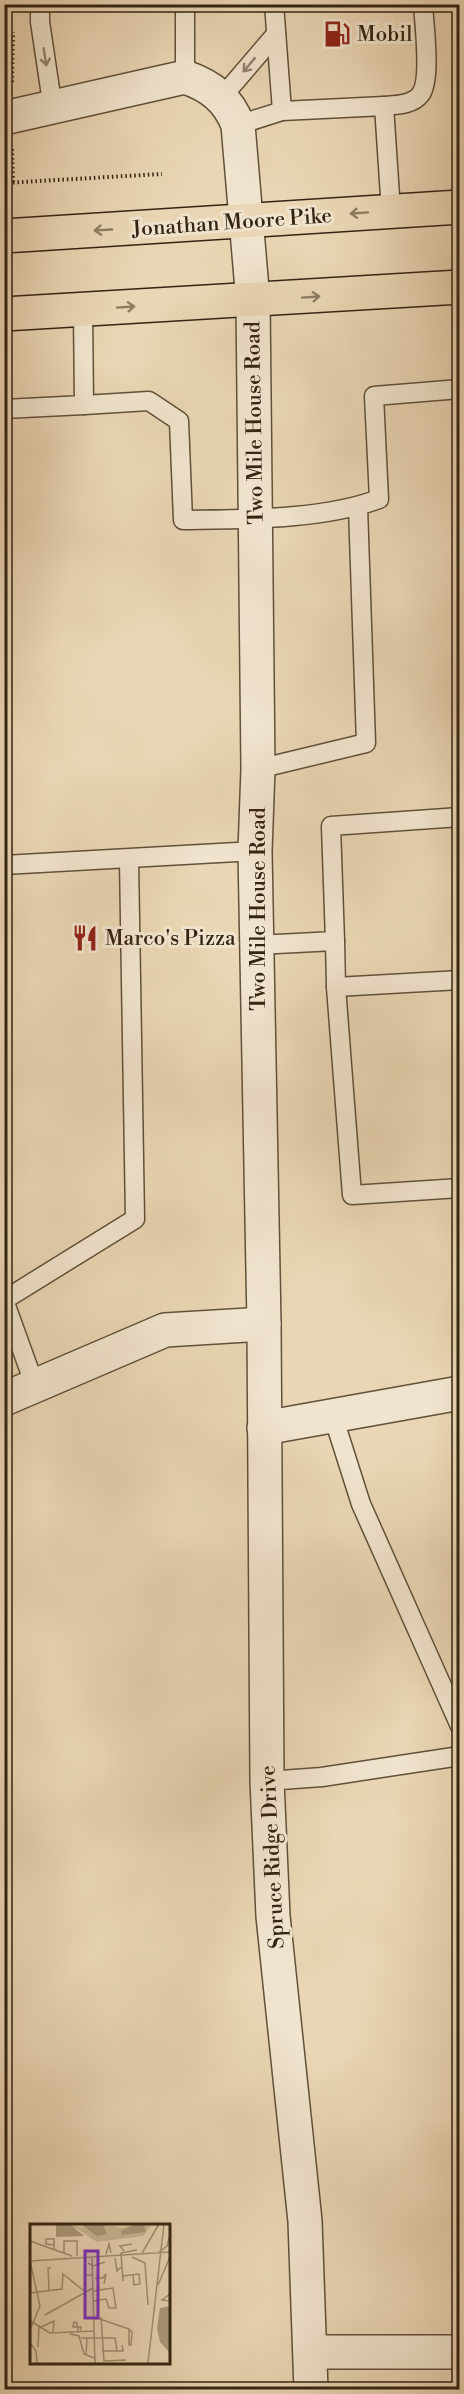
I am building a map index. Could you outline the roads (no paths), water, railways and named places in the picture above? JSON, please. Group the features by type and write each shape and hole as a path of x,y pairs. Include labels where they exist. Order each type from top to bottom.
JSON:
{"highway":[{"name":"Jonathan Moore Pike","path":"4,236 459,207"},
{"path":"4,314 459,287"}],"street":[{"path":"4,118 53,109 185,77 204,84 222,97 233,111 238,125"},
{"name":"Two Mile House Road","path":"238,125 253,301 258,769 255,851 264,1324"},
{"path":"4,1399 165,1330 264,1324"},
{"name":"Spruce Ridge Drive","path":"264,1324 267,1781 273,1916 305,2221 311,2390"},
{"path":"264,1428 459,1393"},
{"path":"311,2352 459,2352"}],"lane":[{"path":"40,4 40,22 53,109"},
{"path":"185,77 186,4"},
{"path":"274,4 282,111"},
{"path":"238,125 282,111 405,104 420,95 426,79 423,4"},
{"path":"222,97 276,34"},
{"path":"384,106 391,212"},
{"path":"83,310 84,405"},
{"path":"4,409 149,401 179,421 183,520 255,519 358,507 379,499 374,396 459,389"},
{"path":"258,769 366,743 358,507"},
{"path":"459,817 331,826 336,987 352,1195 459,1188"},
{"path":"4,865 129,860 255,851"},
{"path":"35,1386 4,1300 135,1219 129,860"},
{"path":"257,945 335,941"},
{"path":"336,987 459,980"},
{"path":"333,1416 361,1504 459,1726"},
{"path":"267,1781 322,1777 459,1756"}],"place":[{"name":"Mobil","path":"337,34"},
{"name":"Marco's Pizza","path":"85,938"}]}
